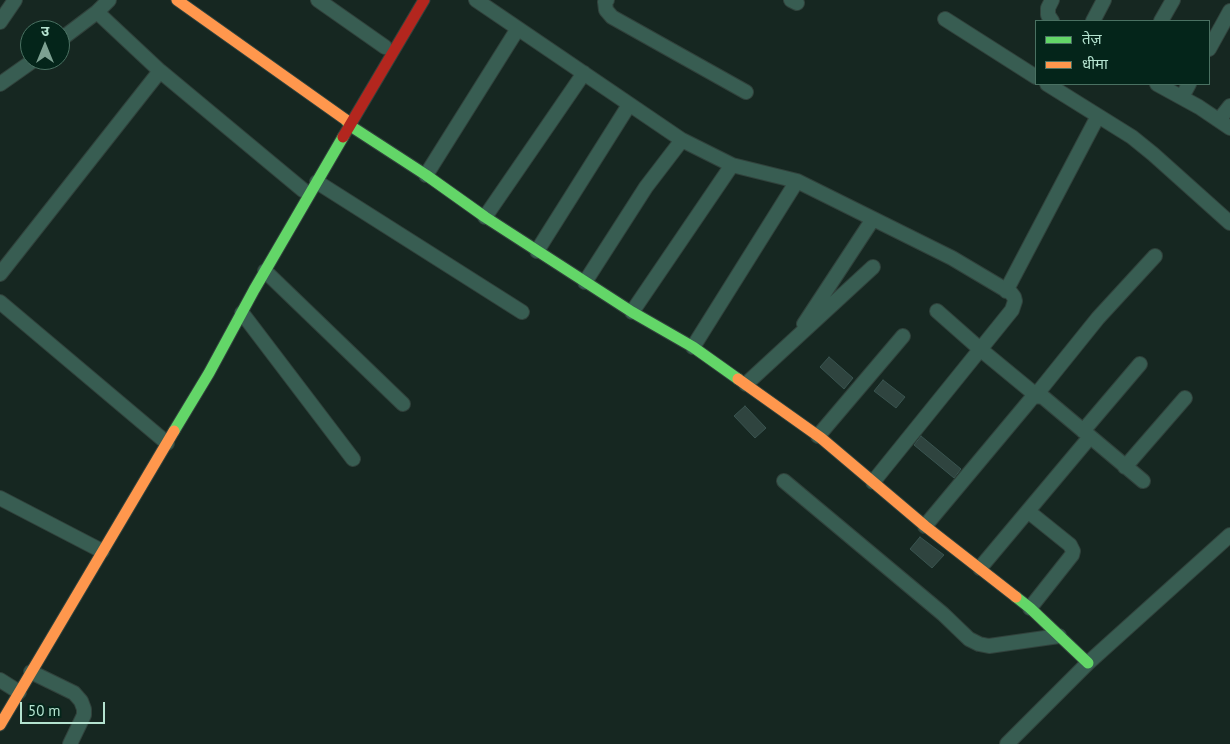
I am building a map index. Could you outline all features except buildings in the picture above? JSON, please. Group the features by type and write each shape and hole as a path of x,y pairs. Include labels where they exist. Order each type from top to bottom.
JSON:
{"main road":[{"path":"177,0 347,122 485,217 632,312 693,347 818,436 925,526 1030,608 1088,663"},
{"path":"0,725 9,686 26,669 160,437 209,373 317,182 385,46 414,0"},
{"path":"173,411 199,370 303,190 424,0"},
{"path":"108,520 143,461"}],"street":[{"path":"0,22 15,0"},
{"path":"70,32 97,12 109,0"},
{"path":"318,0 385,46"},
{"path":"476,0 517,30 682,140 732,165 797,181 952,258 1014,297 1014,306 874,482"},
{"path":"607,0 606,10 612,17 746,92"},
{"path":"1051,20 1048,15 1048,8 1052,0"},
{"path":"1094,20 1104,0"},
{"path":"1162,20 1173,0"},
{"path":"1210,47 1230,10"},
{"path":"97,12 160,71 303,190"},
{"path":"946,19 1035,76"},
{"path":"426,175 517,30"},
{"path":"4,78 20,68"},
{"path":"0,274 160,71"},
{"path":"485,217 584,73"},
{"path":"1049,85 1132,137 1230,223"},
{"path":"1159,85 1225,124 1230,106"},
{"path":"1182,97 1188,85"},
{"path":"538,252 629,105"},
{"path":"1006,291 1098,116"},
{"path":"585,282 646,187 682,140"},
{"path":"632,312 732,165"},
{"path":"693,347 797,181"},
{"path":"317,182 522,312"},
{"path":"792,344 873,220"},
{"path":"925,526 1032,398 1037,396 1098,318 1155,256"},
{"path":"746,384 792,344 873,267"},
{"path":"265,271 403,404"},
{"path":"0,302 160,437"},
{"path":"937,311 980,350 1037,396 1043,398 1143,481"},
{"path":"242,313 353,459"},
{"path":"818,436 904,336"},
{"path":"980,568 1029,512 1140,364"},
{"path":"1125,467 1184,398"},
{"path":"784,481 914,590 969,639 989,646 1059,636"},
{"path":"0,498 97,544"},
{"path":"1029,512 1070,545 1073,551 1072,555 1030,608"},
{"path":"1015,741 1088,663 1230,535"},
{"path":"26,669 74,694 81,701 84,708 84,716 70,744"}],"traffic: fast":[{"path":"346,120 349,125 426,175 485,217 632,312 693,347 738,379"},
{"path":"174,431 343,137"},
{"path":"1016,597 1088,663"}],"traffic: slow":[{"path":"177,0 346,120"},
{"path":"738,379 821,438 925,526 1016,597"},
{"path":"0,725 174,431"}],"traffic: jam":[{"path":"343,137 424,0"}]}
